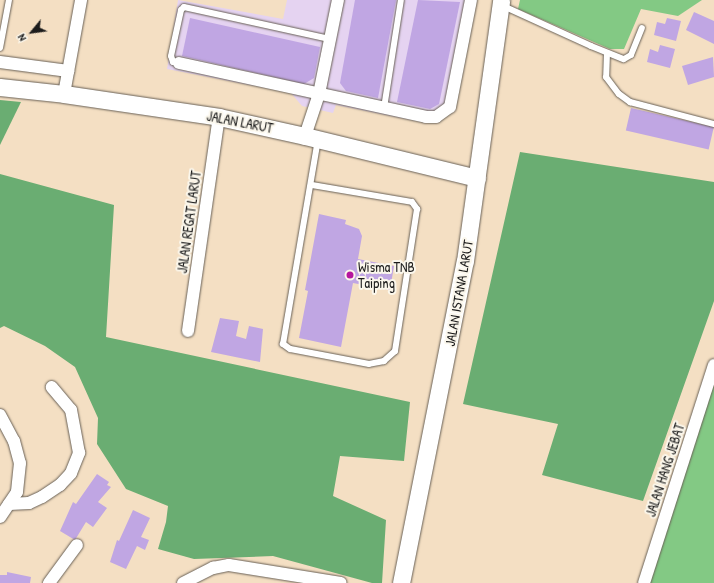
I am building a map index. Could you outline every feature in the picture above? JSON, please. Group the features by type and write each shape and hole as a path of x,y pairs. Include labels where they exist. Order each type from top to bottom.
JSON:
{"main road":[{"name":"JALAN ISTANA LARUT","path":"401,583 445,370 465,261 500,2"},
{"name":"JALAN LARUT","path":"0,87 64,94 219,117 477,178"}],"street":[{"path":"64,94 81,0"},
{"path":"312,138 319,94 338,0"},
{"path":"179,63 426,117 436,117 450,107 471,0"},
{"path":"0,62 68,71"},
{"name":"JALAN REGAT LARUT","path":"188,331 219,117"},
{"name":"JALAN HANG JEBAT","path":"644,583 714,366"},
{"path":"9,504 29,503 42,497 60,485 71,473 79,452 71,410 52,387"},
{"path":"0,415 14,441 20,463 17,492 0,517"},
{"path":"49,583 77,545"},
{"path":"183,583 213,568 229,565 341,583"}],"lane":[{"path":"0,48 9,0"},
{"path":"384,108 401,0"},
{"path":"500,2 607,53 628,59 642,28"},
{"path":"179,63 174,62 171,56 181,10 184,7 190,6 330,39"},
{"path":"607,53 604,66 606,77 619,94 630,102 714,124"},
{"path":"312,138 312,185 283,344 290,349 369,364 384,361 395,351 417,209 412,202 312,185"}],"shaded area":[{"path":"178,0 283,19 287,0 473,0 452,111 426,123 336,105 333,113 302,106 291,93 167,69"}],"green space":[{"path":"520,0 702,0 678,16 641,9 624,49 610,49 518,9"},
{"path":"0,100 21,102 0,145"},
{"path":"520,152 714,182 714,301 643,501 542,475 558,424 463,404"},
{"path":"0,174 114,205 106,337 410,402 404,461 340,456 333,496 386,520 382,583 372,583 273,556 194,559 158,549 166,522 168,506 126,489 97,444 98,418 75,367 45,346 4,326 0,328"},
{"path":"714,381 714,583 648,583"}],"building":[{"path":"355,0 396,0 378,98 346,91 340,83"},
{"path":"418,0 460,2 439,104 430,109 397,102"},
{"path":"694,12 714,21 714,44 686,30"},
{"path":"190,18 320,47 314,78 304,84 182,56"},
{"path":"667,18 681,21 676,41 654,35 657,22 665,24"},
{"path":"660,45 675,49 670,68 647,62 650,49 658,52"},
{"path":"713,57 714,77 688,85 682,66"},
{"path":"631,108 714,127 709,150 626,130"},
{"name":"Wisma TNB Taiping","path":"319,214 346,220 345,224 359,229 362,236 358,259 394,266 390,290 353,283 341,347 299,338 308,291 305,290"},
{"path":"220,318 239,321 236,336 246,339 249,326 263,329 260,362 211,352"},
{"path":"97,474 109,482 107,485 111,487 98,502 107,508 93,527 86,522 75,540 60,531 73,502 76,504"},
{"path":"133,510 150,518 141,537 149,540 145,550 137,546 126,569 110,562 117,540 119,541"},
{"path":"7,572 31,577 30,583 0,583 0,575 7,575"}],"place":[{"name":"Wisma TNB Taiping","path":"350,275"}]}
